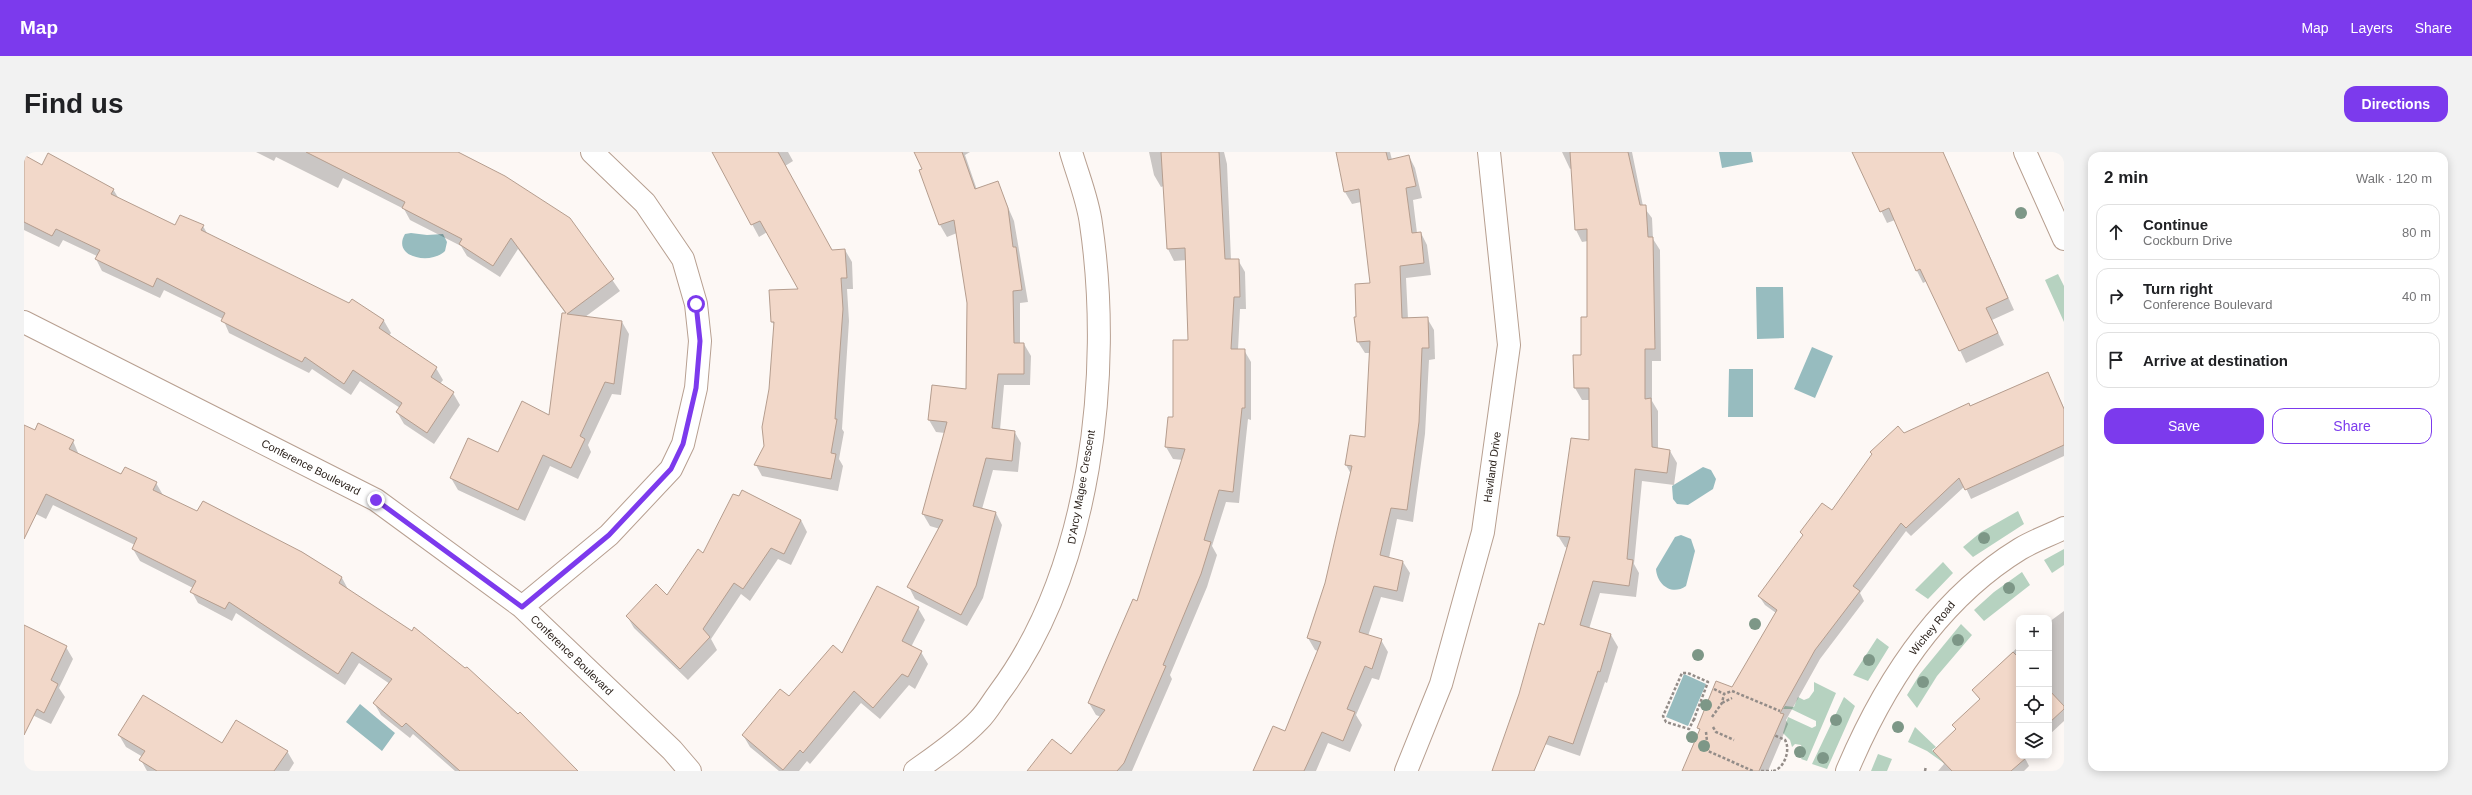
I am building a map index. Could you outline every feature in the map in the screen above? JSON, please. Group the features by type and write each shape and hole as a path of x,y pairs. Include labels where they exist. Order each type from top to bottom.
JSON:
{"street":[{"path":"522,607 609,535 671,469 683,444 696,388 700,341 696,304 683,259 645,203 592,152"},
{"name":"D'Arcy Magee Crescent","path":"915,771 979,720 1020,665 1039,626 1069,554 1088,464 1098,384 1099,306 1091,223 1071,152"},
{"name":"Haviland Drive","path":"1406,771 1441,684 1483,532 1509,345 1489,152"},
{"path":"2025,152 2064,239"},
{"name":"Conference Boulevard","path":"24,322 376,500 522,607 672,750 690,771"},
{"name":"Wichey Road","path":"1847,771 1861,738 1885,693 1914,648 1940,616 1976,579 1998,563 2021,548 2064,528"}],"path":[{"path":"1688,672 1708,682 1695,719 1690,729 1666,722 1663,716 1682,673 1688,672"},
{"path":"1716,690 1724,694 1732,691 1736,692 1780,711"},
{"path":"1712,717 1722,703 1724,694"},
{"path":"1722,703 1732,698"},
{"path":"1713,727 1716,732 1734,740"},
{"path":"1706,732 1708,751 1753,771"},
{"path":"1761,771 1778,770 1782,765 1788,748 1785,740 1774,735"},
{"path":"1925,771 1926,766"}],"green space":[{"path":"2058,274 2064,286 2064,322 2045,280"},
{"path":"2018,511 2024,524 1973,557 1963,547 1981,532"},
{"path":"2064,549 2064,565 2052,573 2044,560"},
{"path":"1943,562 1953,573 1928,599 1915,590"},
{"path":"2022,572 2030,585 1984,621 1974,610 1994,592"},
{"path":"1961,624 1972,635 1937,676 1917,708 1907,695 1920,674"},
{"path":"1877,638 1889,647 1868,681 1853,675"},
{"path":"1814,682 1836,693 1807,761 1801,759 1804,754 1801,745 1795,744 1792,747 1790,740 1783,733 1788,717 1812,728 1816,726 1816,721 1791,709 1783,709 1785,706 1794,707 1798,697 1804,700 1809,698 1814,691"},
{"path":"1844,697 1855,706 1827,769 1812,764"},
{"path":"1915,727 1936,747 1932,750 1948,766 1927,751 1908,742"},
{"path":"1878,754 1892,759 1887,771 1871,771"}],"water":[{"path":"1719,152 1751,152 1753,162 1722,168"},
{"path":"411,233 427,235 443,234 447,242 445,251 431,258 415,257 408,254 404,249 402,242 405,234"},
{"path":"1756,287 1783,287 1784,338 1757,339"},
{"path":"1812,347 1833,356 1815,398 1794,389"},
{"path":"1729,369 1753,369 1753,417 1728,417"},
{"path":"1703,467 1711,470 1716,479 1713,489 1688,505 1677,504 1673,499 1672,486"},
{"path":"1681,535 1691,539 1695,551 1686,586 1676,590 1662,584 1657,575 1656,569 1675,537"},
{"path":"1684,674 1706,684 1688,726 1666,717"},
{"path":"360,704 395,733 382,751 346,722"}],"building":[{"path":"306,152 458,152 505,176 570,218 614,279 567,314 622,321 614,384 605,382 580,436 585,439 571,468 543,455 518,510 450,478 468,438 498,452 522,401 549,415 562,313 566,313 511,238 493,266 459,244 462,239 402,208 405,202"},
{"path":"712,152 778,152 832,250 845,249 847,278 841,278 843,309 835,419 837,419 831,453 836,454 831,479 754,465 764,446 762,427 769,389 774,322 771,322 769,290 798,289 760,221 751,225"},
{"path":"914,152 962,152 975,189 998,181 1008,208 1013,247 1016,247 1022,290 1013,291 1014,343 1024,343 1024,374 998,374 992,428 1015,431 1012,461 986,458 973,506 996,512 976,586 961,615 907,587 943,520 922,514 947,422 928,420 932,385 966,389 967,303 954,220 939,225 919,170 922,169"},
{"path":"1161,152 1219,152 1225,259 1239,259 1240,297 1234,297 1231,349 1245,349 1245,408 1242,408 1233,492 1219,490 1204,540 1211,542 1201,574 1163,665 1166,666 1124,763 1117,771 1027,771 1052,739 1071,754 1105,710 1088,703 1133,599 1137,601 1185,449 1165,447 1168,417 1173,417 1173,340 1188,340 1185,248 1167,249"},
{"path":"1336,152 1386,152 1388,160 1409,155 1416,186 1406,188 1412,233 1421,232 1424,263 1400,266 1402,318 1428,317 1429,348 1422,348 1419,422 1407,510 1391,508 1380,555 1403,561 1397,591 1374,586 1359,632 1382,639 1372,669 1365,666 1347,709 1355,712 1343,741 1322,732 1304,771 1253,771 1273,726 1285,731 1321,642 1307,638 1325,583 1352,466 1345,465 1350,435 1365,437 1370,341 1357,342 1354,317 1356,317 1355,284 1370,283 1359,189 1344,192"},
{"path":"1570,152 1628,152 1640,205 1646,205 1648,237 1653,237 1655,349 1645,349 1645,399 1651,398 1652,447 1670,450 1667,473 1635,469 1627,559 1633,560 1629,586 1593,581 1580,625 1611,634 1600,672 1598,671 1573,744 1549,736 1534,771 1492,771 1519,694 1539,623 1544,625 1570,537 1557,536 1571,438 1589,440 1589,388 1574,388 1573,355 1581,355 1581,317 1587,317 1587,229 1575,230"},
{"path":"1852,152 1943,152 2008,298 1986,308 1998,333 1959,351 1920,269 1916,271 1889,208 1880,212"},
{"path":"48,153 114,189 111,194 175,225 180,215 204,225 201,230 349,303 352,299 384,320 379,328 437,367 431,377 454,392 427,433 396,412 402,403 353,370 344,384 305,357 302,362 221,321 225,313 157,278 153,287 95,259 100,250 56,229 52,236 24,222 24,155 42,165"},
{"path":"2048,372 2064,409 2064,445 1965,490 1959,478 1906,528 1901,523 1853,586 1860,591 1815,650 1780,713 1784,714 1759,771 1682,771 1700,729 1697,728 1716,681 1732,687 1777,610 1758,596 1803,535 1800,532 1822,503 1832,510 1872,454 1870,452 1898,426 1904,433 1969,403 1970,406"},
{"path":"38,423 74,440 69,449 121,474 125,467 157,482 153,490 197,511 203,501 302,552 342,577 339,583 412,631 414,627 465,668 467,667 518,714 520,712 578,771 460,771 406,723 402,727 373,703 392,679 352,652 338,674 229,602 225,609 190,592 196,581 132,549 137,538 46,494 24,539 24,425 35,430"},
{"path":"742,490 801,520 784,554 771,548 743,589 734,583 703,629 710,637 680,669 626,616 656,584 667,595 698,549 703,553 733,494 739,496"},
{"path":"877,586 919,607 902,641 922,651 908,677 902,674 873,708 854,691 803,753 800,750 783,770 742,735 780,689 789,696 833,645 842,653"},
{"path":"24,625 67,646 51,680 58,684 44,713 37,709 24,735"},
{"path":"2013,652 2016,655 2016,759 2025,759 2011,771 1952,771 1933,751 1956,729 1952,725 1980,699 1972,690"},
{"path":"2052,693 2064,706 2064,709 2052,720"},
{"path":"143,695 222,743 236,720 288,751 274,771 157,771 139,760 145,751 118,735"}],"route":[{"path":"376,500 522,607 587,551 609,535 655,489 671,469 683,444 690,420 696,388 700,341 696,304"}]}
